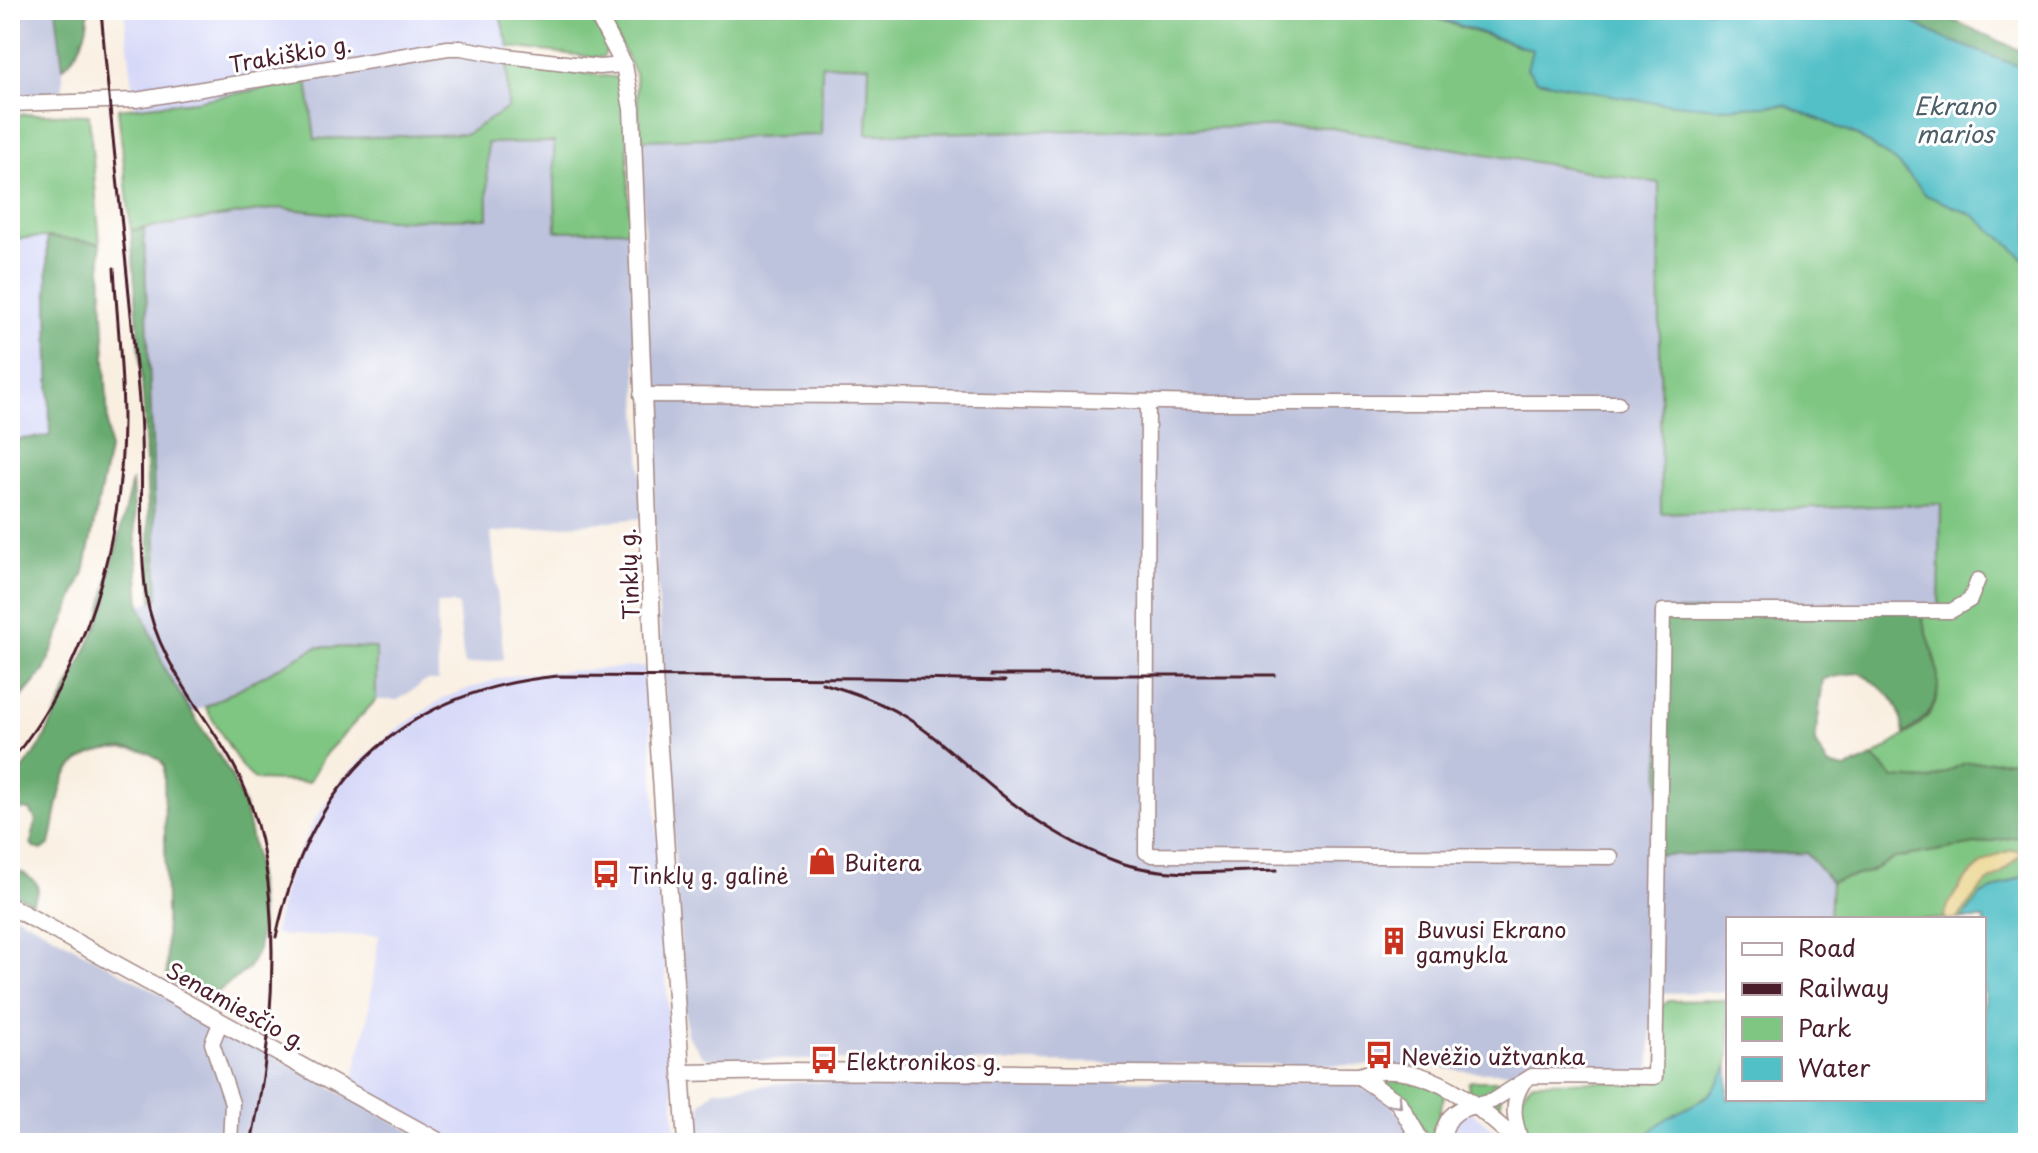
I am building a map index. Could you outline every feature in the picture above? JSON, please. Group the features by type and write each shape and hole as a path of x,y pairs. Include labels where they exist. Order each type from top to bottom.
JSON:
{"main road":[{"name":"Tinklų g.","path":"595,10 624,65 632,109 654,675 686,1143"},
{"name":"Senamiesčio g.","path":"10,906 442,1143"},
{"path":"683,1073 787,1071 1359,1076 1371,1071 1409,1073 1451,1088 1521,1143"},
{"path":"1359,1076 1399,1103 1422,1143"},
{"path":"1440,1143 1446,1122 1453,1112 1475,1105"}],"street":[{"name":"Trakiškio g.","path":"10,104 149,99 448,48 599,67 624,65"},
{"path":"641,395 1148,402 1618,403"},
{"path":"1148,402 1146,852 1152,855 1611,857"},
{"path":"1475,1105 1492,1101 1532,1076 1655,1077 1663,611 1951,611 1970,600 1978,580"},
{"path":"221,1021 212,1043 232,1103 230,1143"},
{"path":"1521,1143 1515,1123 1514,1103 1525,1079"}],"shaded area":[{"path":"10,10 56,10 63,68 63,102 10,104"},
{"path":"124,10 498,10 509,47 507,63 459,55 445,56 194,101 135,107"},
{"path":"459,55 507,63 508,108 466,134 314,139 307,81"},
{"path":"822,65 869,65 868,134 1319,126 1659,183 1661,512 1941,504 1939,608 1663,611 1658,855 1806,853 1831,882 1829,917 1726,917 1726,992 1652,993 1650,1072 1477,1072 1420,1066 712,1059 703,1056 687,1035 678,909 656,564 641,140 821,135"},
{"path":"554,142 630,230 643,518 491,533 504,659 464,665 458,604 437,604 438,681 426,681 398,700 376,700 375,648 244,688 191,713 166,672 140,605 158,598 144,229 280,208 390,220 488,218 487,143"},
{"path":"47,237 50,436 10,440 10,239"},
{"path":"647,666 676,1143 460,1143 352,1083 367,1022 379,935 285,936 274,933 287,877 314,821 346,775 394,731 445,697 521,674"},
{"path":"10,912 433,1143 10,1143"},
{"path":"1339,1081 1386,1099 1403,1119 1415,1143 698,1143 698,1117 702,1102 715,1090 796,1082"},
{"path":"1471,1112 1512,1143 1451,1143 1457,1120"}],"green space":[{"path":"56,10 88,10 82,42 63,68"},
{"path":"498,10 588,10 608,48 603,57 593,57 509,47"},
{"path":"603,10 1414,10 1717,108 1786,105 1857,136 1899,164 1926,195 1973,215 2028,263 2028,760 1965,763 1930,780 1894,778 1873,757 1920,724 1936,699 1937,670 1920,611 1939,607 1941,504 1661,513 1659,183 1319,126 867,134 869,65 822,65 821,135 641,140 635,74"},
{"path":"1889,10 1931,10 2023,52 2028,50 2028,70 1943,38"},
{"path":"507,63 620,78 626,104 630,230 556,231 554,142 487,143 488,218 390,220 280,208 131,230 118,109 194,101 307,81 315,139 466,134 508,108"},
{"path":"10,115 89,115 100,243 47,237 10,239"},
{"path":"144,229 158,599 152,601 144,411 131,230"},
{"path":"47,237 100,243 109,450 84,572 44,671 10,711 10,440 50,436"},
{"path":"132,480 140,605 166,672 230,773 244,805 255,855 261,924 258,950 248,969 205,1001 167,980 164,765 155,756 143,751 113,749 98,752 73,766 63,783 50,844 42,850 34,848 31,843 36,820 30,810 22,809 10,816 10,788 42,743 98,625"},
{"path":"1663,611 1920,611 1938,679 1932,708 1921,722 1904,734 1896,704 1860,672 1823,679 1815,743 1828,765 1846,769 1873,757 1894,778 1930,780 1965,763 2028,760 2028,835 1895,858 1869,872 1831,882 1806,853 1658,855"},
{"path":"317,647 376,648 376,700 326,753 309,782 256,780 243,769 205,707"},
{"path":"2028,835 2028,874 1981,895 1964,917 1829,917 1831,882 1869,872 1895,858"},
{"path":"10,870 24,873 37,884 38,892 32,903 10,892"},
{"path":"1726,1000 1726,1070 1715,1089 1663,1122 1642,1143 1533,1143 1522,1129 1519,1112 1522,1096 1533,1082 1660,1081 1661,1006 1669,1001"},
{"path":"1371,1075 1425,1083 1445,1093 1431,1143 1410,1106 1399,1094"},
{"path":"1497,1081 1500,1084 1501,1119 1468,1092 1469,1082"}],"sand":[{"path":"2004,852 2023,852 2001,874 1984,885 1959,917 1944,917 1963,882 1982,864"}],"water":[{"name":"Ekrano marios","path":"1414,10 1889,10 1943,38 2028,70 2028,263 1973,215 1926,195 1899,164 1858,136 1786,105 1717,108 1642,101 1537,80 1527,69 1532,50"},
{"path":"2028,874 2028,1143 1642,1143 1663,1121 1709,1095 1726,1070 1726,1101 1986,1101 1986,917 1964,917 1981,895"}],"railway":[{"path":"101,10 140,413 142,549 146,594 159,641 233,764 251,805 263,850 270,899 271,1001 251,1143"},
{"path":"10,762 37,726 80,645 108,556 116,511 123,420 114,268"},
{"path":"991,675 1275,675"},
{"path":"276,937 291,882 311,834 338,791 369,755 407,725 451,702 501,685 558,676 1005,681"},
{"path":"822,683 863,696 915,723 1025,812 1102,856 1156,871 1277,870"}],"place":[{"name":"Buitera","path":"822,861"},
{"name":"Tinklų g. galinė","path":"606,874"},
{"name":"Buvusi Ekrano gamykla","path":"1394,941"},
{"name":"Nevėžio užtvanka","path":"1379,1055"},
{"name":"Elektronikos g.","path":"824,1060"}]}
